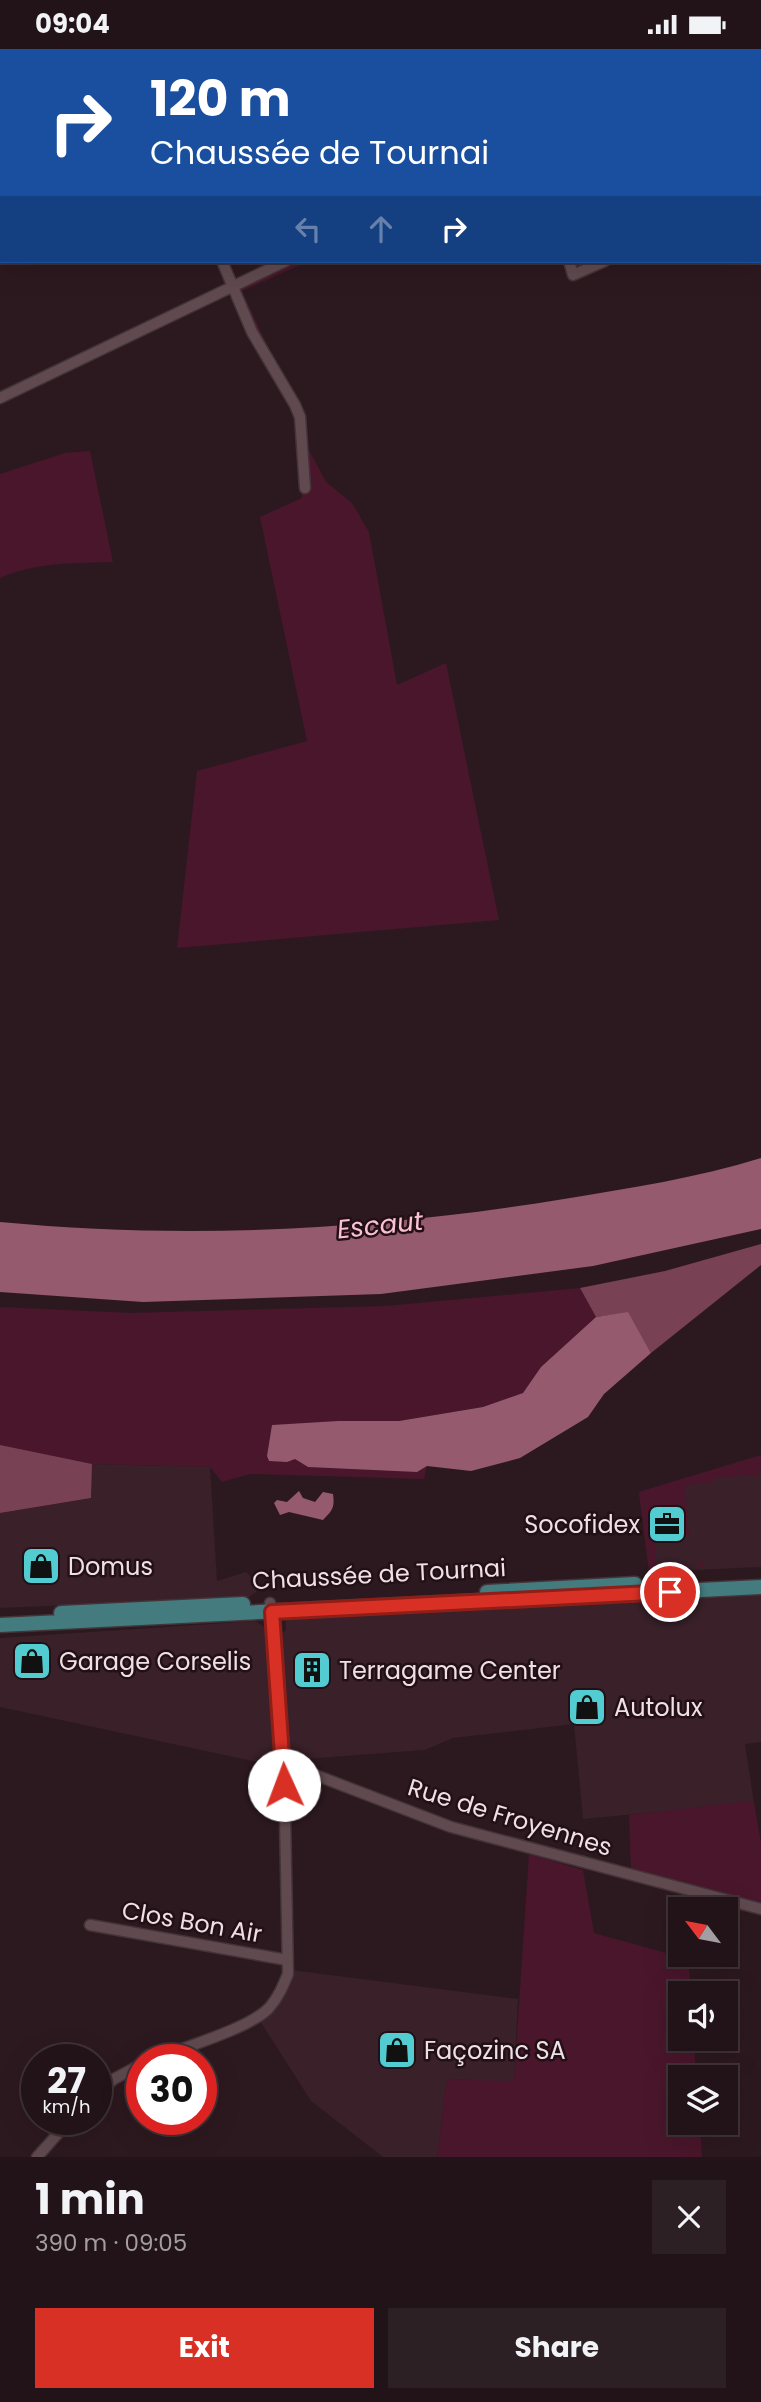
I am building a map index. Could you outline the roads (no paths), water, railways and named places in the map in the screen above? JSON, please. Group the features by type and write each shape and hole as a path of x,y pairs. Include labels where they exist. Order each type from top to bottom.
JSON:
{"main road":[{"name":"Chaussée de Tournai","path":"0,1625 761,1577"},
{"name":"Chaussée de Tournai","path":"0,1615 271,1608 761,1587"}],"street":[{"path":"223,263 252,332 292,396 300,417 305,488"},
{"path":"0,398 281,263"},
{"path":"570,263 573,275 600,263"},
{"path":"192,2044 235,2027 267,2010 280,1994 288,1974 284,1763 271,1608"},
{"name":"Rue de Froyennes","path":"284,1763 452,1827 761,1909"},
{"name":"Clos Bon Air","path":"90,1925 286,1960"},
{"path":"37,2157 57,2135"}],"water":[{"name":"Escaut","path":"761,1158 761,1229 593,1266 381,1294 143,1302 0,1292 0,1222 212,1231 353,1225 494,1210 564,1199 688,1177"},
{"path":"628,1312 651,1353 604,1394 588,1417 520,1458 471,1471 427,1466 417,1472 308,1467 295,1459 287,1462 269,1461 267,1456 272,1425 399,1421 483,1407 523,1393 541,1367 596,1317"},
{"path":"299,1491 303,1498 315,1502 323,1492 333,1494 331,1512 323,1520 289,1512 280,1515 274,1503 277,1500 287,1502"}],"place":[{"name":"Socofidex","path":"667,1524"},
{"name":"Domus","path":"41,1566"},
{"name":"Garage Corselis","path":"32,1661"},
{"name":"Terragame Center","path":"312,1670"},
{"name":"Autolux","path":"587,1707"},
{"name":"Façozinc SA","path":"397,2050"}]}
